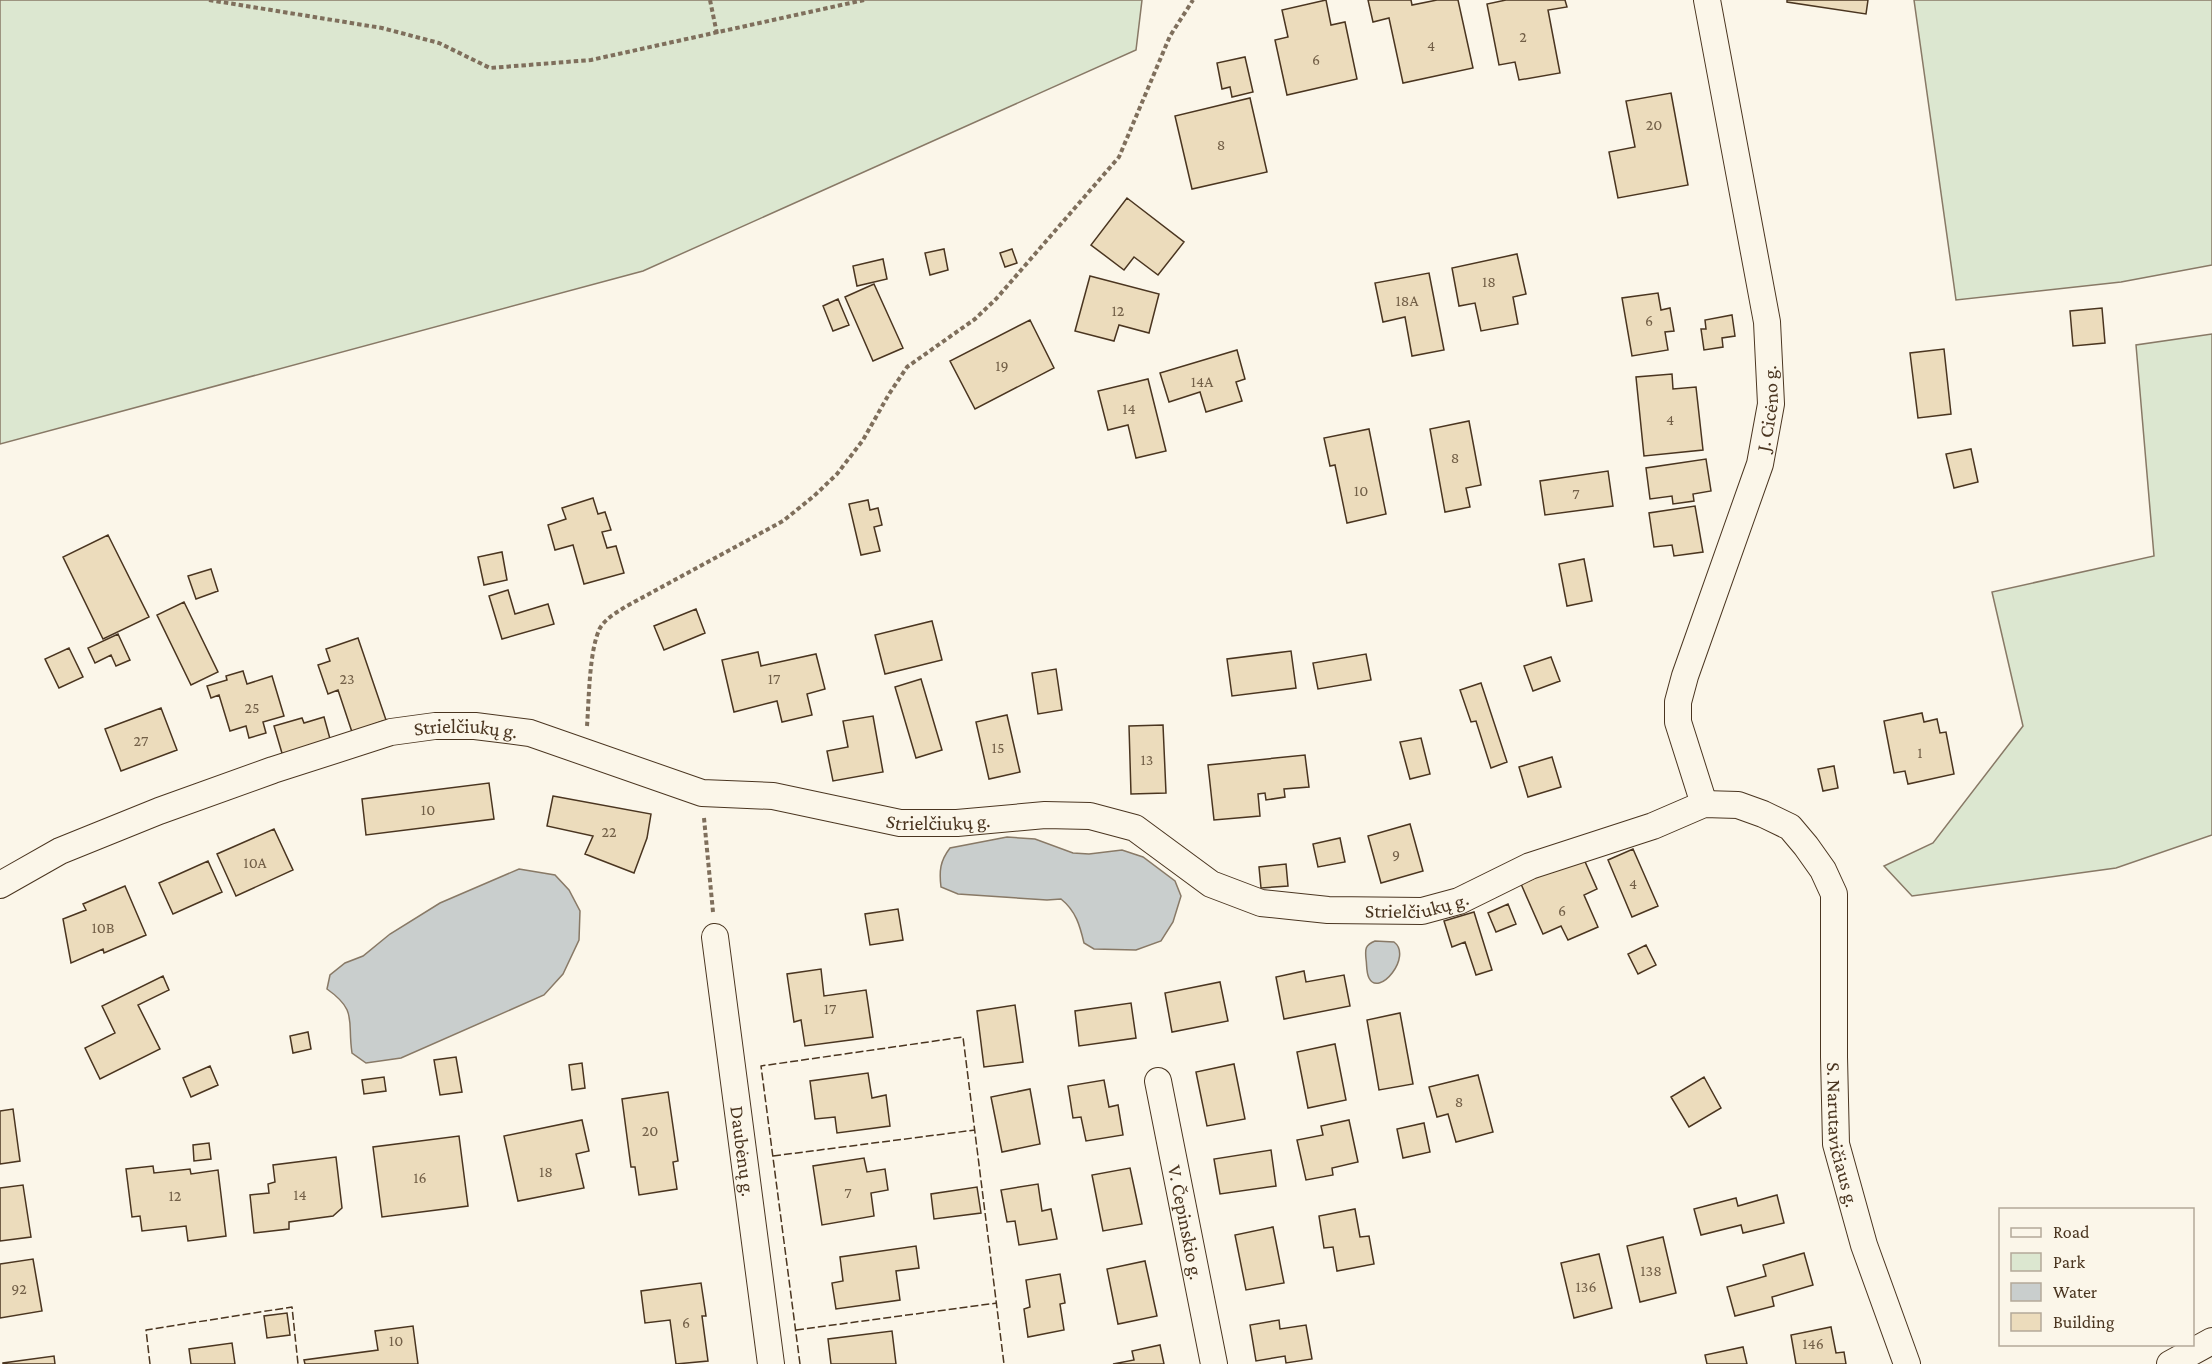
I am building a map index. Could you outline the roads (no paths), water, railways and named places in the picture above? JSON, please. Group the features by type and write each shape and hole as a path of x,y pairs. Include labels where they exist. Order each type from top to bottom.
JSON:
{"street":[{"name":"J. Cicėno g.","path":"1704,804 1678,722 1678,702 1685,676 1760,464 1771,404 1767,322 1707,0"},
{"name":"Strielčiukų g.","path":"0,885 60,851 159,811 273,770 391,732 435,726 475,726 530,733 702,793 773,796 900,822 957,823 1045,815 1090,816 1135,828 1211,885 1261,903 1328,910 1422,911 1459,901 1530,866 1653,826 1704,804 1738,806 1764,814 1790,827 1823,870 1834,894"},
{"name":"S. Narutavičiaus g.","path":"1834,894 1836,1144 1864,1245 1907,1364"},
{"name":"Daubėnų g.","path":"715,937 771,1364"},
{"name":"V. Čepinskio g.","path":"1158,1081 1214,1364"},
{"path":"2170,1364 2212,1341"}],"water":[{"path":"1007,837 1035,839 1073,853 1089,854 1122,850 1143,857 1175,881 1181,896 1173,922 1161,941 1136,950 1094,949 1084,943 1074,914 1061,899 958,894 941,887 941,866 950,848"},
{"path":"519,869 555,875 569,890 580,911 579,940 563,974 544,995 401,1058 366,1063 352,1053 349,1017 343,1004 327,989 330,975 345,963 363,956 390,934 440,903"},
{"path":"1375,941 1394,942 1399,948 1400,956 1392,973 1380,983 1374,983 1367,971 1367,946"}]}
